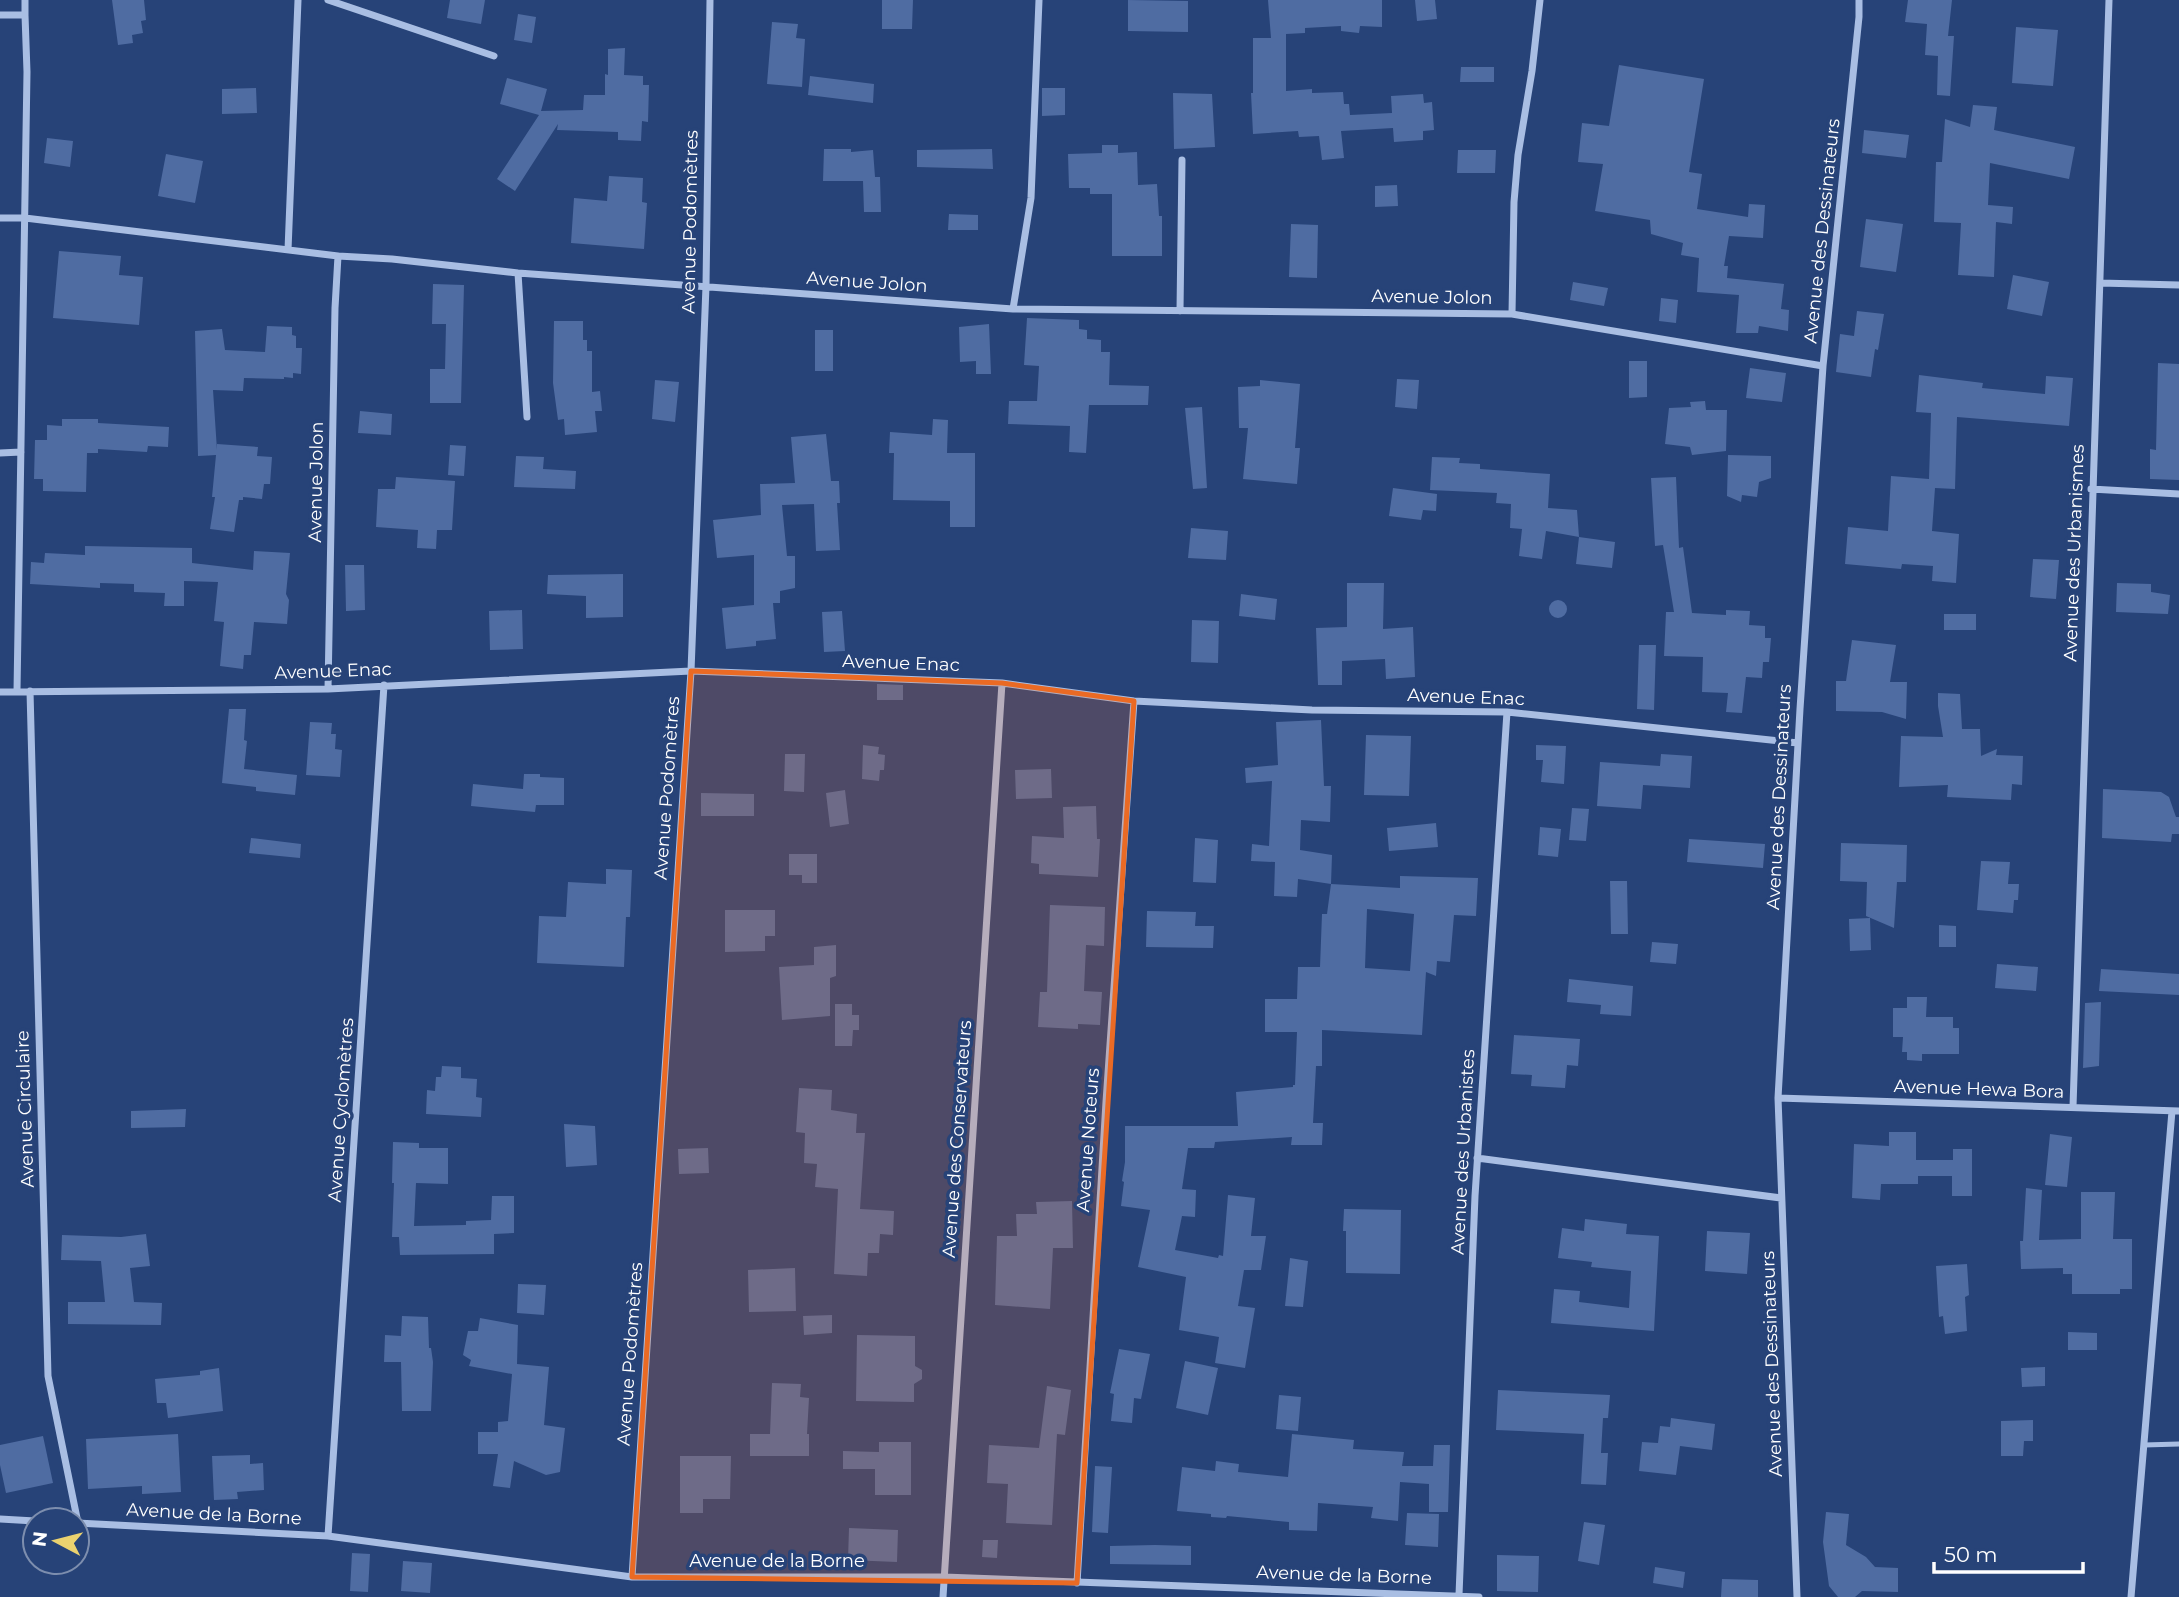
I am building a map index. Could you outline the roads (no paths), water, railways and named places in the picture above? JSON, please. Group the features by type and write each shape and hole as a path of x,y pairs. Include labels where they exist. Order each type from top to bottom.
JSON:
{"street":[{"path":"17,691 27,72 24,0"},
{"path":"288,250 298,0"},
{"path":"328,0 494,56"},
{"name":"Avenue Podomètres","path":"632,1577 691,671 706,286 710,0"},
{"path":"1013,309 1031,198 1039,0"},
{"path":"1512,314 1516,178 1540,0"},
{"name":"Avenue des Dessinateurs","path":"1797,1597 1778,1098 1798,743 1824,366 1859,0"},
{"name":"Avenue des Urbanismes","path":"2073,1108 2091,489 2109,0"},
{"path":"0,15 25,15"},
{"path":"1180,311 1182,160"},
{"path":"0,218 25,218 338,256"},
{"name":"Avenue Jolon","path":"328,689 338,256 518,273 1013,309 1512,314 1824,366"},
{"path":"518,273 527,417"},
{"path":"2100,283 2179,285"},
{"path":"0,453 21,452"},
{"path":"2091,489 2179,494"},
{"name":"Avenue Enac","path":"0,692 328,689 691,671 1002,683 1135,701 1312,709 1507,712 1798,743"},
{"name":"Avenue des Conservateurs","path":"943,1597 1002,683"},
{"name":"Avenue Cyclomètres","path":"328,1536 384,685"},
{"name":"Avenue Circulaire","path":"30,691 48,1376 74,1506"},
{"name":"Avenue Noteurs","path":"1077,1583 1107,1088 1135,701"},
{"name":"Avenue des Urbanistes","path":"1458,1595 1477,1158 1507,712"},
{"name":"Avenue Hewa Bora","path":"1778,1098 2176,1111"},
{"path":"2132,1597 2176,1111"},
{"path":"1477,1158 1781,1198"},
{"path":"0,1519 21,1520"},
{"name":"Avenue de la Borne","path":"91,1524 328,1536 632,1577 944,1577 1479,1597"}],"lane":[{"path":"2144,1445 2179,1444"}]}
